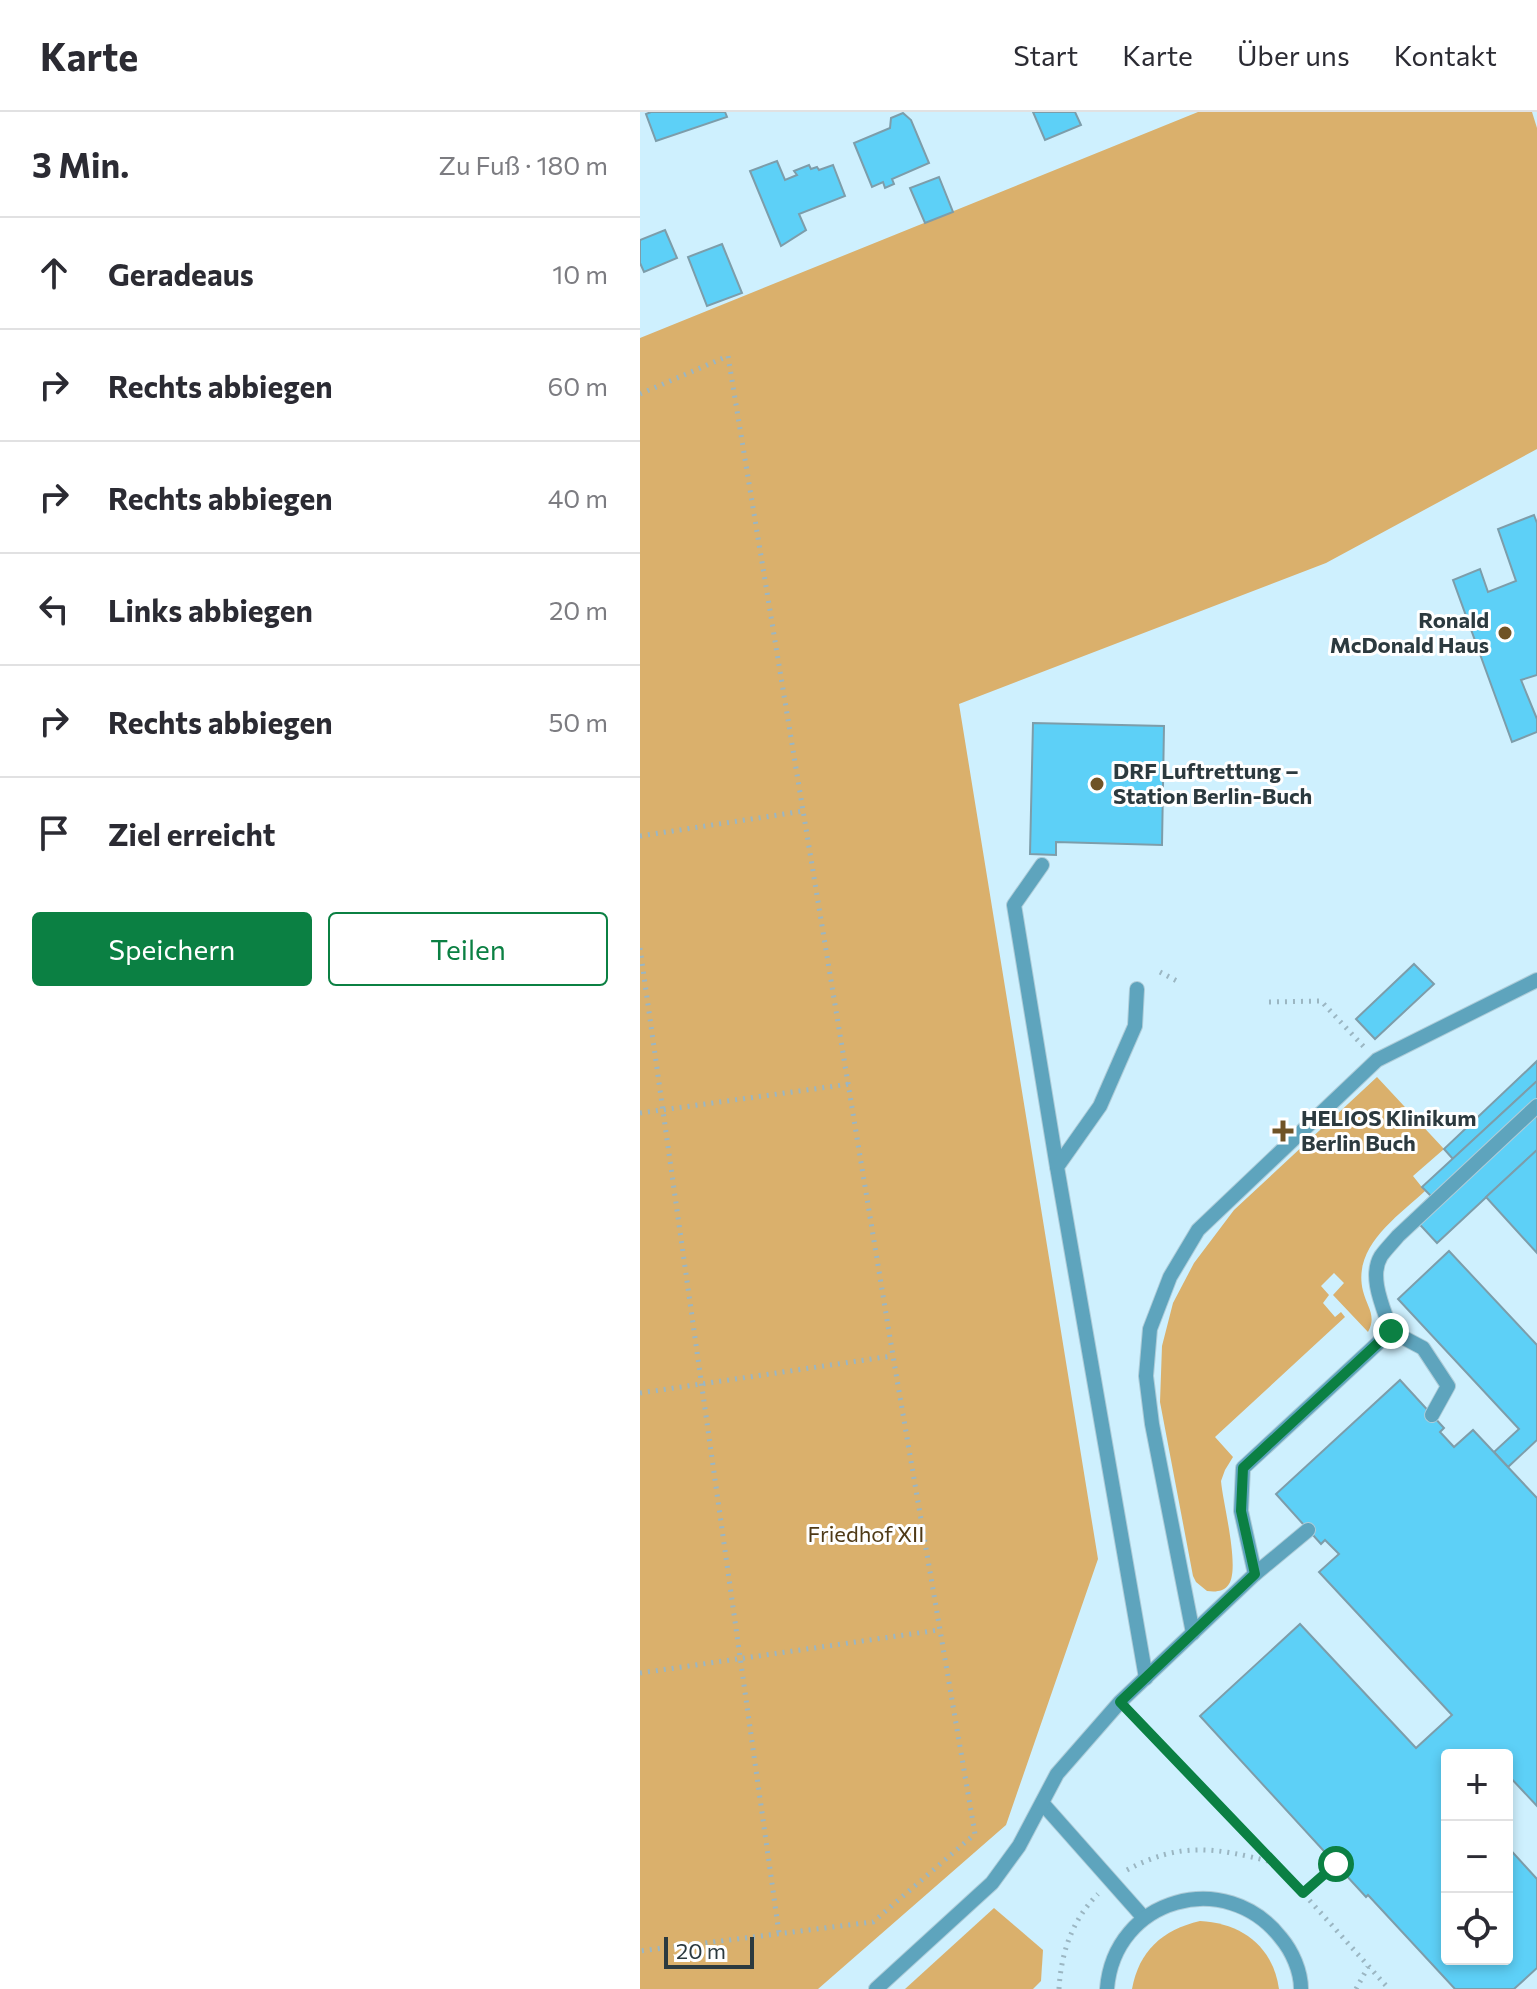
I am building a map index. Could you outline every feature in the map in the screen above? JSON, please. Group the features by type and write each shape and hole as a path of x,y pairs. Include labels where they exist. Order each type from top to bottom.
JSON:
{"lane":[{"path":"1042,865 1014,905 1146,1678"},
{"path":"1193,1633 1152,1424 1146,1376 1150,1329 1170,1277 1198,1230 1377,1060 1537,980"},
{"path":"1057,1167 1100,1106 1135,1026 1137,989"},
{"path":"1432,1415 1448,1386 1423,1348 1391,1331 1378,1291 1380,1257 1398,1236 1537,1106"},
{"path":"1255,1574 1241,1511 1243,1468 1391,1331"},
{"path":"876,1989 992,1883 1019,1846 1057,1774 1120,1702 1255,1574 1308,1530"},
{"path":"1043,1804 1144,1918"},
{"path":"1107,1989 1109,1972 1122,1941 1144,1918 1174,1902 1207,1898 1240,1905 1269,1922 1290,1948 1301,1989"}],"path":[{"path":"640,394 728,356 975,1834 873,1922 640,1951"},
{"path":"640,836 804,811"},
{"path":"640,948 779,1933"},
{"path":"1160,972 1177,981"},
{"path":"1269,1002 1321,1001 1358,1041"},
{"path":"640,1113 850,1084"},
{"path":"640,1393 893,1356"},
{"path":"640,1673 939,1630"},
{"path":"1120,1702 1303,1893 1389,1989"},
{"path":"1303,1893 1336,1864"},
{"path":"1356,1989 1368,1967"}],"green space":[{"name":"Friedhof XII","path":"1198,112 1532,112 1537,128 1537,449 1326,563 959,704 1098,1559 1006,1825 818,1989 640,1989 640,338"},
{"path":"1377,1077 1444,1149 1413,1176 1425,1191 1379,1234 1364,1260 1361,1275 1363,1291 1371,1316 1368,1332 1333,1295 1344,1283 1334,1273 1321,1286 1329,1295 1323,1303 1335,1317 1341,1312 1345,1317 1215,1437 1233,1457 1221,1481 1233,1564 1227,1587 1207,1591 1193,1576 1160,1402 1162,1346 1173,1303 1194,1263 1234,1210"},
{"path":"994,1908 1043,1950 1041,1981 1033,1989 905,1989"},
{"path":"1200,1921 1229,1926 1253,1940 1270,1961 1279,1989 1132,1989 1140,1964 1154,1944 1174,1930"}],"building":[{"path":"725,112 727,117 656,141 646,114"},
{"path":"1033,112 1075,112 1081,125 1045,140"},
{"path":"903,113 911,120 929,163 892,179 894,184 885,188 883,182 872,187 854,143 890,128 891,118"},
{"path":"777,161 785,180 797,175 794,171 809,165 811,169 817,167 819,170 833,165 845,196 799,214 806,230 781,246 750,171"},
{"path":"939,177 953,212 925,223 910,188"},
{"path":"665,230 677,258 644,272 640,263 640,240"},
{"path":"722,244 742,293 707,306 688,257"},
{"name":"Ronald McDonald Haus","path":"1534,515 1537,523 1537,675 1521,680 1537,719 1537,732 1512,742 1453,580 1480,569 1488,592 1516,581 1498,529"},
{"name":"DRF Luftrettung – Station Berlin-Buch","path":"1033,723 1164,726 1162,845 1056,842 1056,855 1030,854"},
{"path":"1414,964 1434,984 1375,1039 1356,1019"},
{"path":"1537,1061 1537,1081 1453,1159 1444,1149"},
{"path":"1537,1081 1537,1150 1437,1243 1411,1215 1431,1196 1422,1187"},
{"path":"1537,1150 1537,1253 1486,1197"},
{"path":"1449,1251 1537,1345 1537,1440 1508,1467 1494,1452 1519,1429 1398,1299"},
{"path":"1400,1380 1444,1428 1440,1432 1454,1447 1473,1430 1537,1498 1537,1806 1513,1780 1513,1749 1441,1749 1441,1965 1513,1965 1513,1853 1537,1879 1537,1968 1514,1989 1455,1989 1200,1716 1300,1624 1416,1748 1452,1715 1319,1572 1339,1554 1325,1540 1321,1544 1276,1494"}],"place":[{"name":"Ronald McDonald Haus","path":"1505,633"},
{"name":"DRF Luftrettung – Station Berlin-Buch","path":"1097,784"},
{"name":"HELIOS Klinikum Berlin Buch","path":"1283,1131"}],"route":[{"path":"1336,1864 1303,1893 1120,1702 1255,1574 1241,1511 1243,1468 1391,1331"}]}
